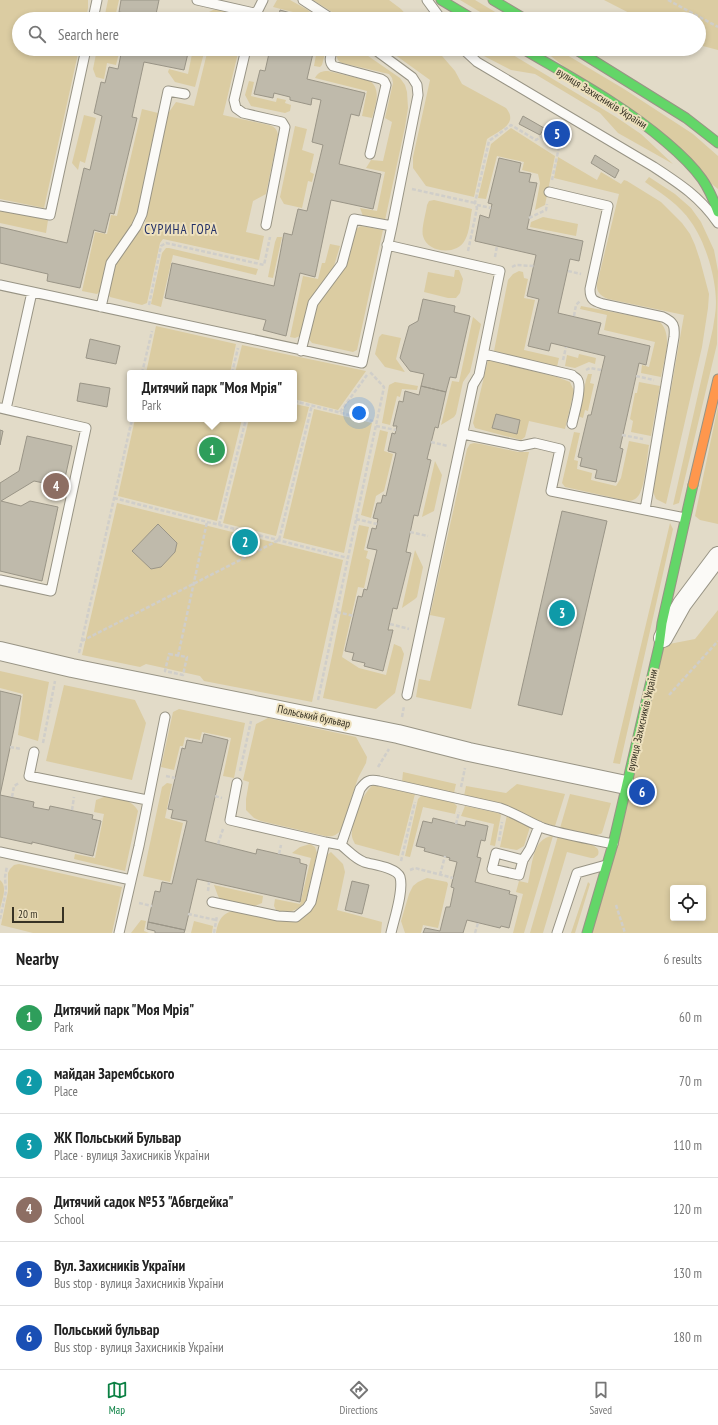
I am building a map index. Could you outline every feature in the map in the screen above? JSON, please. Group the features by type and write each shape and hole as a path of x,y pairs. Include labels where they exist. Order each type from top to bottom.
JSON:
{"street":[{"path":"441,0 461,12"},
{"path":"493,0 513,12"},
{"name":"вулиця Захисників України","path":"535,56 626,111 646,125 685,160 701,178 709,191 718,212"},
{"path":"586,56 657,99 697,126 718,143"},
{"name":"вулиця Захисників України","path":"587,933 613,844 659,646 662,623 684,518 718,379"},
{"name":"вулиця Захисників України","path":"659,646 682,604 718,556"},
{"name":"Польський бульвар","path":"0,651 76,669 315,716 398,734 469,752 626,785"}],"lane":[{"path":"94,12 97,0"},
{"path":"197,0 240,12"},
{"path":"257,12 263,0"},
{"path":"303,0 321,12"},
{"path":"427,0 436,12"},
{"path":"0,206 50,215 84,56"},
{"path":"244,56 234,100 236,108 243,114 282,122 285,127 266,225"},
{"path":"331,56 330,63 333,66 381,79 386,85 370,154"},
{"path":"0,285 362,363 392,226 418,95 418,89 412,77 384,56"},
{"path":"471,56 477,62 654,167 700,200 718,223"},
{"path":"101,307 111,263 136,227 142,214 168,91 185,94"},
{"path":"549,192 608,206 590,289 591,298 594,301 603,304 663,317 670,320 674,325 674,337 667,383 645,510"},
{"path":"301,351 308,317 313,304 342,264 354,219 392,226"},
{"path":"387,245 500,271 484,354 479,375 473,385 407,695"},
{"path":"0,580 51,591 86,428 3,408 32,292"},
{"path":"484,354 572,375 577,379 579,384 572,424"},
{"path":"463,434 521,446 535,443 560,449 551,491 684,518"},
{"path":"119,933 165,717"},
{"path":"34,752 29,776 147,800"},
{"path":"342,845 360,789 365,782 371,780 505,810 539,826 613,844"},
{"path":"237,783 230,820 342,845 356,858 364,862 391,869 398,874 400,878 400,894 391,933"},
{"path":"523,860 496,853 492,868 519,875 523,860 530,849 539,826"},
{"path":"212,902 278,916 296,916 307,908 311,902 325,842"},
{"path":"0,852 131,880"},
{"path":"557,933 577,873 607,864"}],"path":[{"path":"668,0 690,12"},
{"path":"706,21 718,27"},
{"path":"466,263 489,141 511,125 536,140 554,128"},
{"path":"529,218 546,210 562,133"},
{"path":"400,186 491,208"},
{"path":"142,370 162,246 166,243 264,265 270,235 266,225"},
{"path":"500,271 516,265 534,266"},
{"path":"233,370 241,337"},
{"path":"315,716 384,387 362,363"},
{"path":"340,412 370,372"},
{"path":"636,376 667,383"},
{"path":"297,402 377,422"},
{"path":"82,641 279,540 312,406"},
{"path":"76,669 131,422"},
{"path":"219,525 245,422"},
{"path":"376,426 396,430"},
{"path":"622,435 656,442"},
{"path":"114,498 348,558"},
{"path":"356,519 377,524"},
{"path":"178,656 207,522"},
{"path":"410,532 440,539"},
{"path":"336,612 354,616"},
{"path":"390,624 420,631"},
{"path":"664,700 718,641"},
{"path":"169,654 178,656 187,658 183,675 165,671 169,654"},
{"path":"34,752 41,752 58,665"},
{"path":"371,780 398,734 407,695"},
{"path":"237,783 255,704"},
{"path":"458,799 469,752"},
{"path":"398,874 418,790"},
{"path":"496,853 505,810"},
{"path":"0,919 6,891 5,877 9,854"},
{"path":"440,875 445,856"},
{"path":"398,874 415,868 453,878"},
{"path":"0,875 5,877"},
{"path":"188,914 216,920"},
{"path":"475,933 478,922"}],"shaded area":[{"path":"0,0 88,0 87,12 12,12 12,56 77,56 44,208 0,199"},
{"path":"108,0 119,0 116,12 105,12"},
{"path":"277,0 290,0 310,12 293,12 273,7"},
{"path":"313,0 389,0 404,12 332,12"},
{"path":"460,0 475,0 495,12 480,12"},
{"path":"604,0 718,0 718,50 706,47 706,12 627,12"},
{"path":"213,10 220,10 227,12 209,12"},
{"path":"96,56 118,56 116,65 107,63 104,79 96,77 93,69"},
{"path":"192,56 203,56 195,87 175,82 168,72 169,69 188,74"},
{"path":"206,56 237,56 223,115 269,125 275,128 278,133 266,194 253,201 246,232 264,236 259,260 163,239 160,243 147,303 142,305 110,297 108,294 114,267 145,223 167,115 176,102 194,106"},
{"path":"316,56 324,56 320,67 314,66"},
{"path":"337,56 368,56 400,78 405,85 408,108 385,220 363,216 360,208 377,211 385,172 366,168 371,160 383,161 392,122 385,118 393,83 392,78 389,74 342,63"},
{"path":"397,56 442,56 455,71 462,84 506,108 509,114 509,123 502,130 487,139 474,197 426,186 413,168 413,157 430,80"},
{"path":"484,56 515,56 616,117 641,134 673,164 618,133 600,113 535,74 511,70"},
{"path":"551,56 569,56 624,89 693,134 718,156 718,189"},
{"path":"328,71 370,81 374,85 377,98 372,118 362,116 367,91 315,78 320,72"},
{"path":"249,81 254,82 251,96 276,102 277,98 286,100 285,103 291,105 290,111 285,113 251,106 245,95"},
{"path":"142,109 158,113 137,214 133,223 107,260 100,291 97,294 82,291 95,232 107,234 111,215 117,216"},
{"path":"84,115 96,118 85,163 80,161 78,170 72,163"},
{"path":"295,126 307,129 302,150 314,154 310,172 314,174 312,182 308,181 302,208 284,204 280,197"},
{"path":"511,128 555,156 545,205 535,210 540,183 538,174 522,170 524,162 497,156 486,199 478,198 491,144"},
{"path":"558,157 597,180 601,172 621,184 624,180 627,181 661,202 682,223 690,234 700,260 709,294 708,308 702,347 666,504 656,499 653,492 684,315 603,297 597,289 597,284 619,194 554,178"},
{"path":"649,177 675,194 691,208 701,222 714,250 718,271 717,344 679,503 673,505 713,328 716,293 706,250 696,230 687,216 676,205 645,182"},
{"path":"434,200 472,209 467,236 461,245 456,249 436,249 426,242 423,236 423,225 427,205 429,201"},
{"path":"0,210 48,220 46,233 0,223"},
{"path":"543,217 578,224 576,236 530,227 531,222"},
{"path":"361,226 383,230 357,350 353,352 312,343 308,338 316,305 347,264 356,229"},
{"path":"277,237 282,237 273,278 268,277"},
{"path":"330,244 340,246 334,266 308,303 300,336 295,338 290,337 303,276 318,279 322,263 325,263"},
{"path":"166,248 258,269 256,275 173,255 161,307 151,304 162,253"},
{"path":"455,270 459,270 463,279 460,293 456,298 448,298 424,292 428,272 454,277"},
{"path":"519,271 523,272 524,278 528,279 524,298 535,300 524,350 559,358 557,367 494,351 508,280 513,274"},
{"path":"581,306 659,321 664,327 667,340 666,355 661,377 641,373 642,365 649,367 655,342 604,330 607,315 580,309"},
{"path":"473,317 481,324 470,372 463,382 456,414 454,417 441,425 452,381 459,382"},
{"path":"156,326 236,344 231,370 147,370"},
{"path":"382,334 401,338 396,359 405,372 385,367 375,354 379,337"},
{"path":"242,345 366,371 338,410 297,400 297,370 236,370"},
{"path":"579,354 596,358 595,364 589,362 575,368 565,366 567,355 578,358"},
{"path":"488,360 557,377 570,382 574,391 565,429 529,421 525,437 521,440 475,428 473,423"},
{"path":"588,374 592,374 590,383 594,384 588,411 585,410 583,418 578,416"},
{"path":"395,382 418,386 417,390 402,389 400,397 397,396 390,425 382,423 389,385"},
{"path":"639,382 660,386 651,436 631,432 633,421 630,419 635,393 637,393"},
{"path":"297,405 309,407 276,536 223,523 248,422 297,422"},
{"path":"718,406 718,524 700,520 695,516"},
{"path":"314,409 372,423 344,553 283,538"},
{"path":"134,422 241,422 217,521 118,496"},
{"path":"380,430 388,432 384,451 393,454 384,491 376,496 371,518 361,515"},
{"path":"574,432 580,433 574,460 578,461 577,469 592,473 591,480 616,486 621,478 629,441 649,445 642,489 637,498 628,501 565,487 562,483"},
{"path":"474,443 518,452 529,452 471,709 416,697 419,679 430,681 445,618 430,615 467,449 470,444"},
{"path":"435,461 442,475 434,511 422,517"},
{"path":"117,503 343,560 312,702 204,681 200,676 146,664 140,667 82,655"},
{"path":"670,523 673,529 620,764 613,763"},
{"path":"359,525 369,527 364,550 368,551 366,558 370,560 364,588 358,587 342,657 359,668 386,675 394,644 401,647 404,654 395,693 376,709 323,698"},
{"path":"415,550 423,567 417,597 402,608"},
{"path":"718,610 718,933 587,933 659,646 695,639"},
{"path":"0,671 49,682 38,741 18,735 23,694 0,688"},
{"path":"64,685 135,700 146,723 132,780 46,761"},
{"path":"179,709 245,723 234,778 223,776 231,738 202,732 200,740 185,737 183,746 180,746 174,770 161,767 173,712"},
{"path":"268,718 356,737 367,757 366,763 358,778 341,830 336,835 325,836 261,821 254,818 246,810 249,782 243,780 256,724"},
{"path":"403,772 456,784 454,793 402,782"},
{"path":"167,783 172,784 165,818 183,823 170,882 143,876 162,787"},
{"path":"517,784 565,794 555,826 534,820 509,806 464,796 466,786 506,793"},
{"path":"373,785 415,794 399,856 355,844 353,840 352,834 356,813 365,794"},
{"path":"570,794 611,803 602,833 598,835 588,835 560,828"},
{"path":"422,795 454,803 457,806 455,814 423,807 410,857 405,856 418,799"},
{"path":"104,797 118,798 128,801 138,811 125,871 74,859 75,854 95,858 104,814 94,812 96,800"},
{"path":"465,806 498,813 501,815 495,846 490,845 494,824 461,816"},
{"path":"507,815 530,827 524,846 517,850 500,847"},
{"path":"553,836 524,933 513,933 523,894 516,892 519,881 528,883 534,854 537,847 546,838"},
{"path":"558,836 592,845 598,850 598,855 591,858 567,852 543,933 530,933"},
{"path":"310,844 315,847 317,853 306,900 300,907 293,911 285,912 276,910 274,906 275,899 300,904 311,858 292,853 300,847"},
{"path":"331,852 343,864 345,872 337,910 382,922 381,933 216,933 223,916 234,911 287,921 300,920 311,909 319,891 327,855"},
{"path":"19,864 122,887 112,933 33,933 1,925 8,891 8,873 14,865"},
{"path":"427,878 447,882 448,884 438,928 423,925 421,933 405,933 401,921 409,894 413,886"},
{"path":"0,880 4,886 4,889 0,909"},
{"path":"588,882 590,884 575,933 571,933"},
{"path":"214,885 263,896 262,903 251,906 220,899"},
{"path":"141,920 146,921 144,931 149,933 131,933"},
{"path":"194,921 213,926 212,933 191,933"}],"building":[{"path":"121,0 159,0 156,12 119,12"},
{"path":"121,56 187,56 184,70 144,62 132,117 137,118 114,214 110,213 105,233 94,230 80,288 47,281 48,274 0,263 0,227 67,243 84,168 90,170 102,116 94,113 101,82 105,83 109,67 118,69"},
{"path":"268,56 312,56 307,79 365,93 359,116 351,114 339,164 381,174 373,209 331,200 315,277 300,273 286,336 263,330 266,320 165,298 172,263 274,286 284,233 292,235 298,209 307,211 323,145 312,142 321,100 312,98 311,105 290,100 290,97 274,93 273,98 254,94 260,70 265,71"},
{"path":"523,116 544,128 540,135 519,124"},
{"path":"595,155 619,170 615,178 591,163"},
{"path":"499,158 521,163 519,172 531,174 529,182 537,183 527,229 583,241 579,261 570,259 558,313 601,323 598,334 650,346 646,365 639,363 620,448 623,449 616,482 595,478 597,470 580,466 582,458 578,457 588,415 591,415 605,356 551,343 549,351 528,346 539,299 527,296 536,255 475,241 480,215 489,218 492,204 488,203"},
{"path":"423,299 455,306 454,312 470,316 456,378 450,377 446,392 421,386 424,374 410,371 400,358 409,326 418,321"},
{"path":"90,339 120,346 116,364 86,358"},
{"path":"80,383 110,388 107,407 77,401"},
{"path":"421,386 446,392 438,428 435,427 427,459 431,460 418,516 414,515 406,552 411,553 397,609 393,608 388,630 393,630 383,671 364,666 365,663 352,660 354,653 345,651 358,596 362,597 364,589 367,590 377,550 367,548 372,528 376,529 378,519 373,518 377,503 381,503 383,495 386,496 396,453 388,451 392,433 395,434 397,426 393,426 399,401 403,402 405,391 419,395"},
{"path":"496,414 520,420 517,434 492,428"},
{"path":"0,430 3,431 0,445"},
{"path":"27,436 72,446 63,487 34,481 1,501 21,506 30,501 58,507 42,581 0,571 0,483 19,471"},
{"path":"562,511 607,521 562,715 518,705"},
{"path":"158,524 177,543 175,552 161,567 151,569 132,551"},
{"path":"0,691 21,696 0,795"},
{"path":"204,734 228,740 205,841 256,854 257,849 300,859 300,863 307,865 300,902 197,879 185,930 148,922 155,891 160,892 162,882 172,884 187,821 171,818 173,810 168,809 182,748 185,749 187,740 202,743"},
{"path":"0,795 34,802 33,807 49,810 50,806 93,815 92,819 101,821 93,856 32,842 32,844 0,837"},
{"path":"433,818 465,826 466,821 488,826 485,841 481,840 477,857 481,858 475,882 510,891 509,894 517,896 509,928 501,926 500,928 467,920 463,933 423,933 425,928 440,931 446,907 450,907 454,888 451,887 457,862 449,860 450,858 424,851 425,848 416,846 423,821 432,823"},
{"path":"352,881 369,885 362,914 345,910"},
{"path":"148,922 185,930 184,933 155,933 155,931 147,929"}],"traffic: fast":[{"path":"441,0 461,12"},
{"path":"493,0 513,12"},
{"path":"535,56 615,104 666,142 685,159 702,179 718,212"},
{"path":"586,56 686,118 718,143"},
{"path":"587,933 613,844 659,646 662,623 693,485"}],"traffic: slow":[{"path":"693,485 718,379"}],"place":[{"name":"Вул. Захисників України","path":"557,134"},
{"name":"Дитячий парк \"Моя Мрія\"","path":"212,450"},
{"name":"Дитячий садок №53 \"Абвгдейка\"","path":"56,486"},
{"name":"майдан Зарембського","path":"245,542"},
{"name":"ЖК Польський Бульвар","path":"562,613"},
{"name":"Польський бульвар","path":"642,792"}],"district":[{"name":"СУРИНА ГОРА","path":"181,229"}]}
